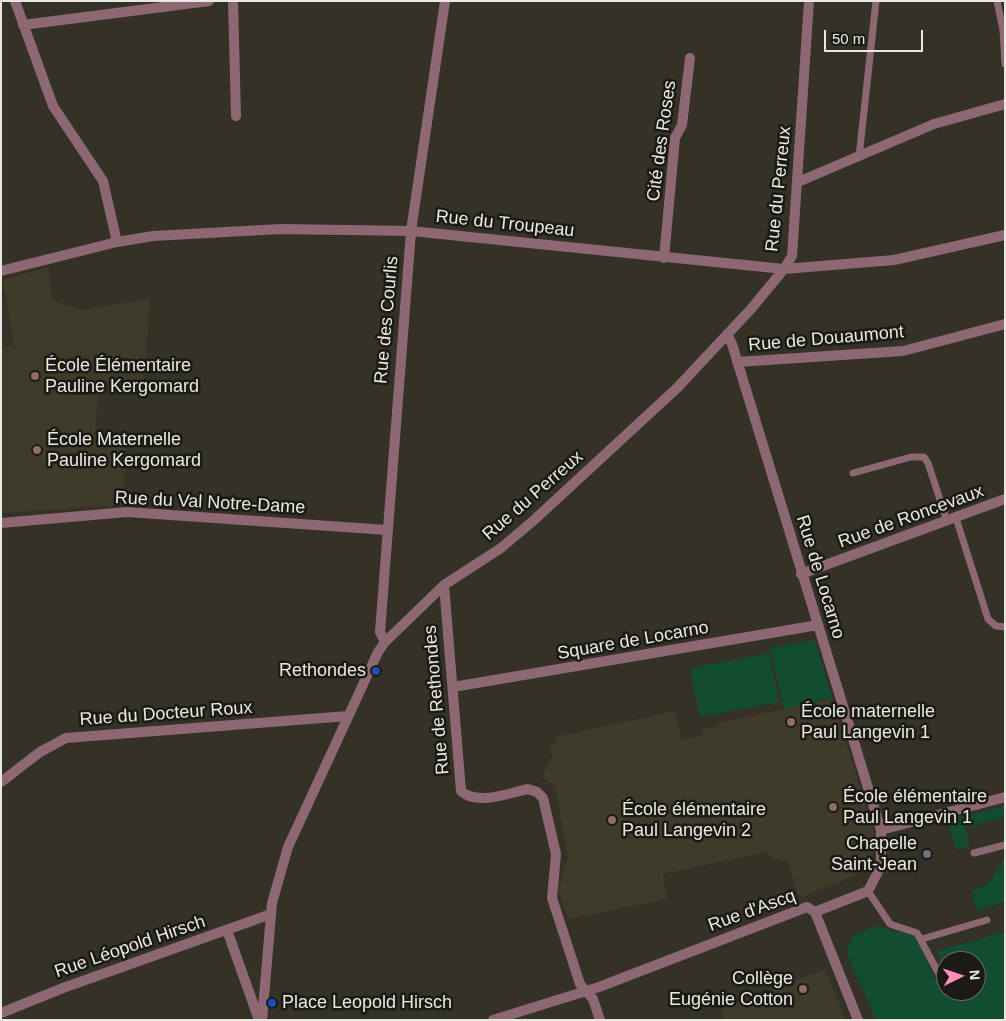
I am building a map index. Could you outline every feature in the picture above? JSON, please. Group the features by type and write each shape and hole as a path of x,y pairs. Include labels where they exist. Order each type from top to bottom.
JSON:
{"street":[{"path":"15,1 53,106 103,181 117,242"},
{"path":"23,25 209,1"},
{"path":"233,1 236,116"},
{"name":"Rue des Courlis","path":"385,642 380,632 411,231 445,1"},
{"name":"Rue du Perreux","path":"260,1020 271,914 278,880 288,847 378,652 385,642 444,585 500,548 533,521 677,388 784,269 792,256 809,1"},
{"name":"Cité des Roses","path":"664,258 675,138 682,125 690,58"},
{"path":"798,182 859,158 934,124 1005,104"},
{"name":"Rue du Troupeau","path":"1,271 117,242 153,236 220,231 281,229 411,231 784,269 894,260 1005,235"},
{"name":"Rue de Douaumont","path":"737,362 904,350 1005,324"},
{"name":"Rue de Locarno","path":"726,334 732,344 881,830"},
{"name":"Rue de Roncevaux","path":"801,574 1005,500"},
{"name":"Rue du Val Notre-Dame","path":"1,523 127,512 387,530"},
{"name":"Rue de Rethondes","path":"444,585 461,791 468,797 477,799 528,789 537,792 543,798 556,854 552,898 580,984 593,999 600,1020"},
{"name":"Square de Locarno","path":"453,687 818,625"},
{"name":"Rue du Docteur Roux","path":"1,782 40,752 66,738 348,716"},
{"path":"868,891 881,866 881,830 1005,797"},
{"name":"Rue d'Ascq","path":"493,1020 586,991 807,906 815,912 868,891"},
{"path":"815,912 858,1020"},
{"name":"Rue Léopold Hirsch","path":"1,1013 63,988 271,914"},
{"path":"227,930 260,1020"}],"lane":[{"path":"859,158 876,1"},
{"path":"997,1 1004,30 1005,64"},
{"path":"853,473 911,457 924,457 951,520 988,619 996,626 1005,627"},
{"path":"974,853 1005,845"},
{"path":"868,891 890,924 917,933 922,939 936,968"},
{"path":"922,939 988,920"}],"shaded area":[{"path":"48,267 52,300 81,310 150,299 143,388 99,382 95,436 127,437 123,505 1,513 1,348 14,345 3,280"},
{"path":"832,698 876,837 872,858 859,874 802,897 798,894 788,862 775,859 766,852 663,874 667,899 568,919 558,891 568,857 555,786 541,777 552,756 550,745 557,743 555,737 675,711 682,740 703,735 702,730 719,726 719,723"},
{"name":"Collège Eugénie Cotton","path":"825,969 846,1020 724,1020 721,1009"}],"green space":[{"path":"815,640 832,698 784,709 770,648"},
{"path":"769,653 779,702 699,717 690,668"},
{"path":"1005,806 1005,817 965,828 970,846 956,850 948,821"},
{"path":"1005,858 1005,902 977,910 971,890 986,886"},
{"path":"876,926 915,936 936,980 936,1001 986,1001 986,951 937,951 1005,932 1005,1020 876,1020 847,954 852,936"}],"place":[{"name":"École Élémentaire Pauline Kergomard","path":"35,376"},
{"name":"École Maternelle Pauline Kergomard","path":"37,450"},
{"name":"Rethondes","path":"376,671"},
{"name":"École maternelle Paul Langevin 1","path":"791,722"},
{"name":"École élémentaire Paul Langevin 1","path":"833,807"},
{"name":"École élémentaire Paul Langevin 2","path":"612,820"},
{"name":"Chapelle Saint-Jean","path":"927,854"},
{"name":"Collège Eugénie Cotton","path":"803,989"},
{"name":"Place Leopold Hirsch","path":"272,1003"}]}
